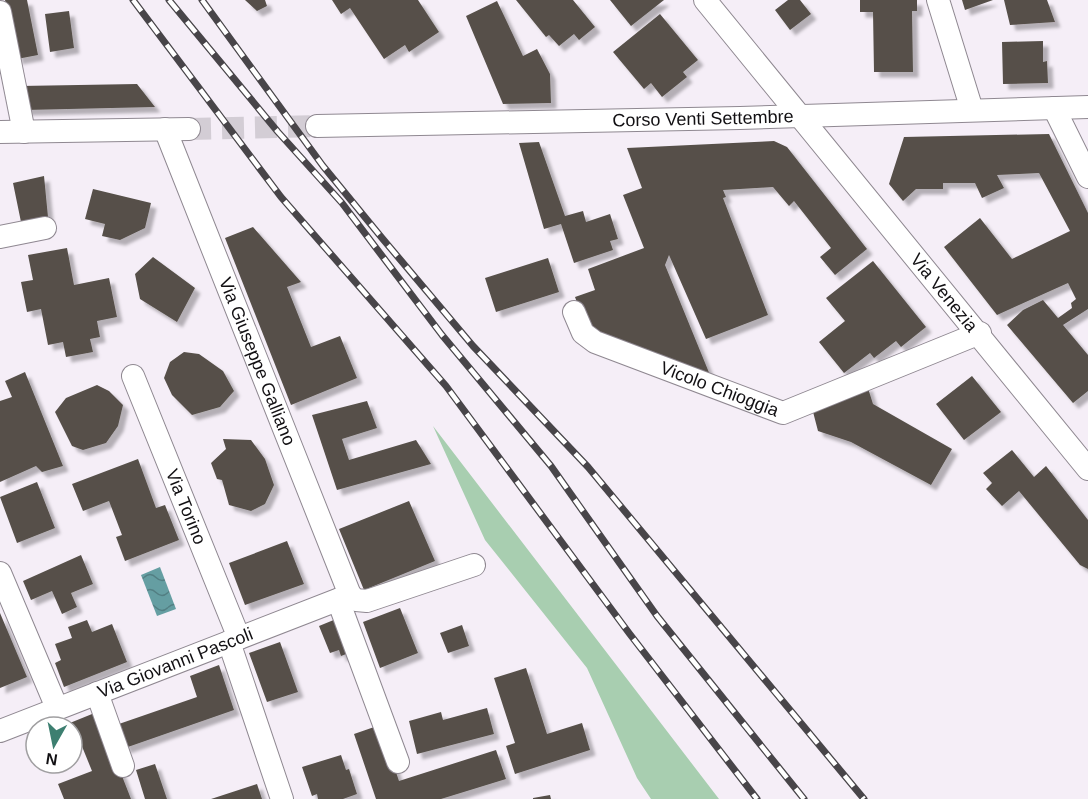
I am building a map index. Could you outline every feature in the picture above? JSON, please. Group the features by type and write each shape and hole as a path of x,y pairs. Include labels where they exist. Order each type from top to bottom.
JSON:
{"street":[{"name":"Via Venezia","path":"705,0 980,333 1088,469"},
{"path":"938,0 972,110"},
{"path":"0,12 24,132"},
{"name":"Corso Venti Settembre","path":"317,126 800,116 1088,107"},
{"path":"1054,108 1088,177"},
{"name":"Via Giuseppe Galliano","path":"165,129 344,598 398,762"},
{"path":"0,132 189,129"},
{"path":"0,237 45,228"},
{"name":"Vicolo Chioggia","path":"574,312 583,333 595,342 783,413 980,333"},
{"name":"Via Torino","path":"133,376 234,640 282,799"},
{"path":"344,598 367,601 474,565"},
{"path":"0,573 57,708"},
{"name":"Via Giovanni Pascoli","path":"0,731 344,598"},
{"path":"98,693 123,766"}],"green space":[{"path":"433,426 719,799 651,799 637,778 587,668 485,540"}],"water":[{"path":"160,567 176,609 157,616 141,575"}],"building":[{"path":"5,0 27,0 38,55 17,59"},
{"path":"245,0 265,0 267,6 257,11"},
{"path":"332,0 418,0 439,32 409,52 405,45 384,59 350,8 341,14"},
{"path":"516,0 573,0 595,27 579,40 574,34 559,46 549,35 546,37"},
{"path":"610,0 664,0 631,26"},
{"path":"788,0 800,0 811,14 790,30 775,10"},
{"path":"860,0 917,0 917,11 912,11 913,72 874,72 873,12 860,12"},
{"path":"962,0 993,0 965,10"},
{"path":"1004,0 1047,0 1055,22 1010,25"},
{"path":"497,1 523,56 537,49 550,74 551,103 503,104 466,16"},
{"path":"69,11 74,48 50,52 45,14"},
{"path":"660,14 698,60 683,72 687,77 662,97 651,83 644,89 613,52"},
{"path":"1043,41 1043,62 1047,61 1048,83 1003,84 1002,42"},
{"path":"137,84 155,107 25,110 20,86"},
{"path":"1049,134 1088,213 1088,309 1063,325 1088,355 1088,391 1073,403 1007,325 1023,310 1043,300 1058,318 1072,308 1071,303 1076,299 1068,283 997,315 944,247 980,218 1012,259 1070,231 1039,173 997,175 1004,188 982,198 975,183 943,183 943,189 916,189 903,201 889,184 904,137"},
{"path":"774,141 787,147 867,249 835,275 820,257 831,248 794,201 789,206 773,187 723,190 726,197 723,198 768,315 706,339 669,255 665,265 710,375 586,327 575,297 595,290 588,269 644,248 623,195 642,188 627,148"},
{"path":"539,142 565,216 583,211 586,222 610,214 618,239 610,241 613,250 574,263 561,224 544,229 519,143"},
{"path":"44,176 48,217 21,222 13,183"},
{"path":"93,189 151,203 145,228 120,240 102,236 105,224 85,219"},
{"path":"253,227 301,282 287,287 311,347 340,336 357,378 291,405 225,238"},
{"path":"67,248 74,285 109,278 117,317 97,321 100,337 90,339 93,352 66,357 63,342 48,345 41,309 27,312 21,282 33,280 28,255"},
{"path":"153,257 195,288 177,322 140,299 135,274"},
{"path":"548,258 559,292 496,312 485,278"},
{"path":"873,261 926,327 901,347 896,341 874,358 870,353 844,373 819,342 845,321 826,298"},
{"path":"184,352 199,354 223,371 234,391 220,407 192,415 172,395 164,378 170,362"},
{"path":"25,372 63,466 42,472 36,466 0,482 0,401 12,397 5,381"},
{"path":"972,376 1001,412 964,440 936,404"},
{"path":"97,385 109,391 123,405 118,426 106,443 83,450 72,446 55,412 66,398"},
{"path":"867,385 873,404 952,449 931,485 851,442 818,431 812,408"},
{"path":"367,401 377,428 342,439 349,460 416,440 431,464 337,490 312,415"},
{"path":"223,439 251,440 265,459 274,485 265,504 251,511 229,505 222,480 217,479 211,463 226,449"},
{"path":"1012,450 1034,477 1046,466 1088,520 1088,569 1080,565 1019,491 1002,506 986,489 992,483 983,473"},
{"path":"138,459 156,508 165,505 179,540 125,561 116,537 122,535 109,501 83,511 72,484"},
{"path":"37,482 55,528 17,543 0,497"},
{"path":"409,501 435,561 364,590 339,529"},
{"path":"287,541 304,584 245,605 229,563"},
{"path":"81,555 93,584 71,593 77,607 62,614 52,591 31,600 23,581"},
{"path":"400,608 418,653 380,668 363,622"},
{"path":"0,613 27,677 0,688"},
{"path":"341,617 354,651 341,656 339,650 330,653 319,626"},
{"path":"87,620 92,632 112,624 127,662 64,687 55,663 61,660 55,644 72,638 68,627"},
{"path":"462,625 469,646 448,653 440,633"},
{"path":"280,642 298,692 267,702 249,653"},
{"path":"219,665 234,710 125,748 116,725 197,697 190,676"},
{"path":"526,668 547,734 582,723 590,750 515,774 506,746 515,743 494,678"},
{"path":"487,708 494,734 417,754 409,721 441,712 443,720"},
{"path":"97,712 131,799 64,799 58,784 92,771 84,751 84,717"},
{"path":"380,725 399,781 496,750 506,779 441,799 376,799 354,734"},
{"path":"341,755 346,770 349,769 357,794 343,799 318,799 317,794 312,796 302,767"},
{"path":"155,764 167,799 145,799 136,770"},
{"path":"257,784 262,799 211,799"},
{"path":"550,795 551,799 533,799 533,798"}],"tunnel":[{"path":"189,129 317,126"}],"railway":[{"path":"133,0 281,197 446,386 629,633 757,799"},
{"path":"169,0 278,132 342,203 442,335 551,466 657,616 804,799"},
{"path":"202,0 323,166 382,238 473,346 588,467 864,799"}]}
